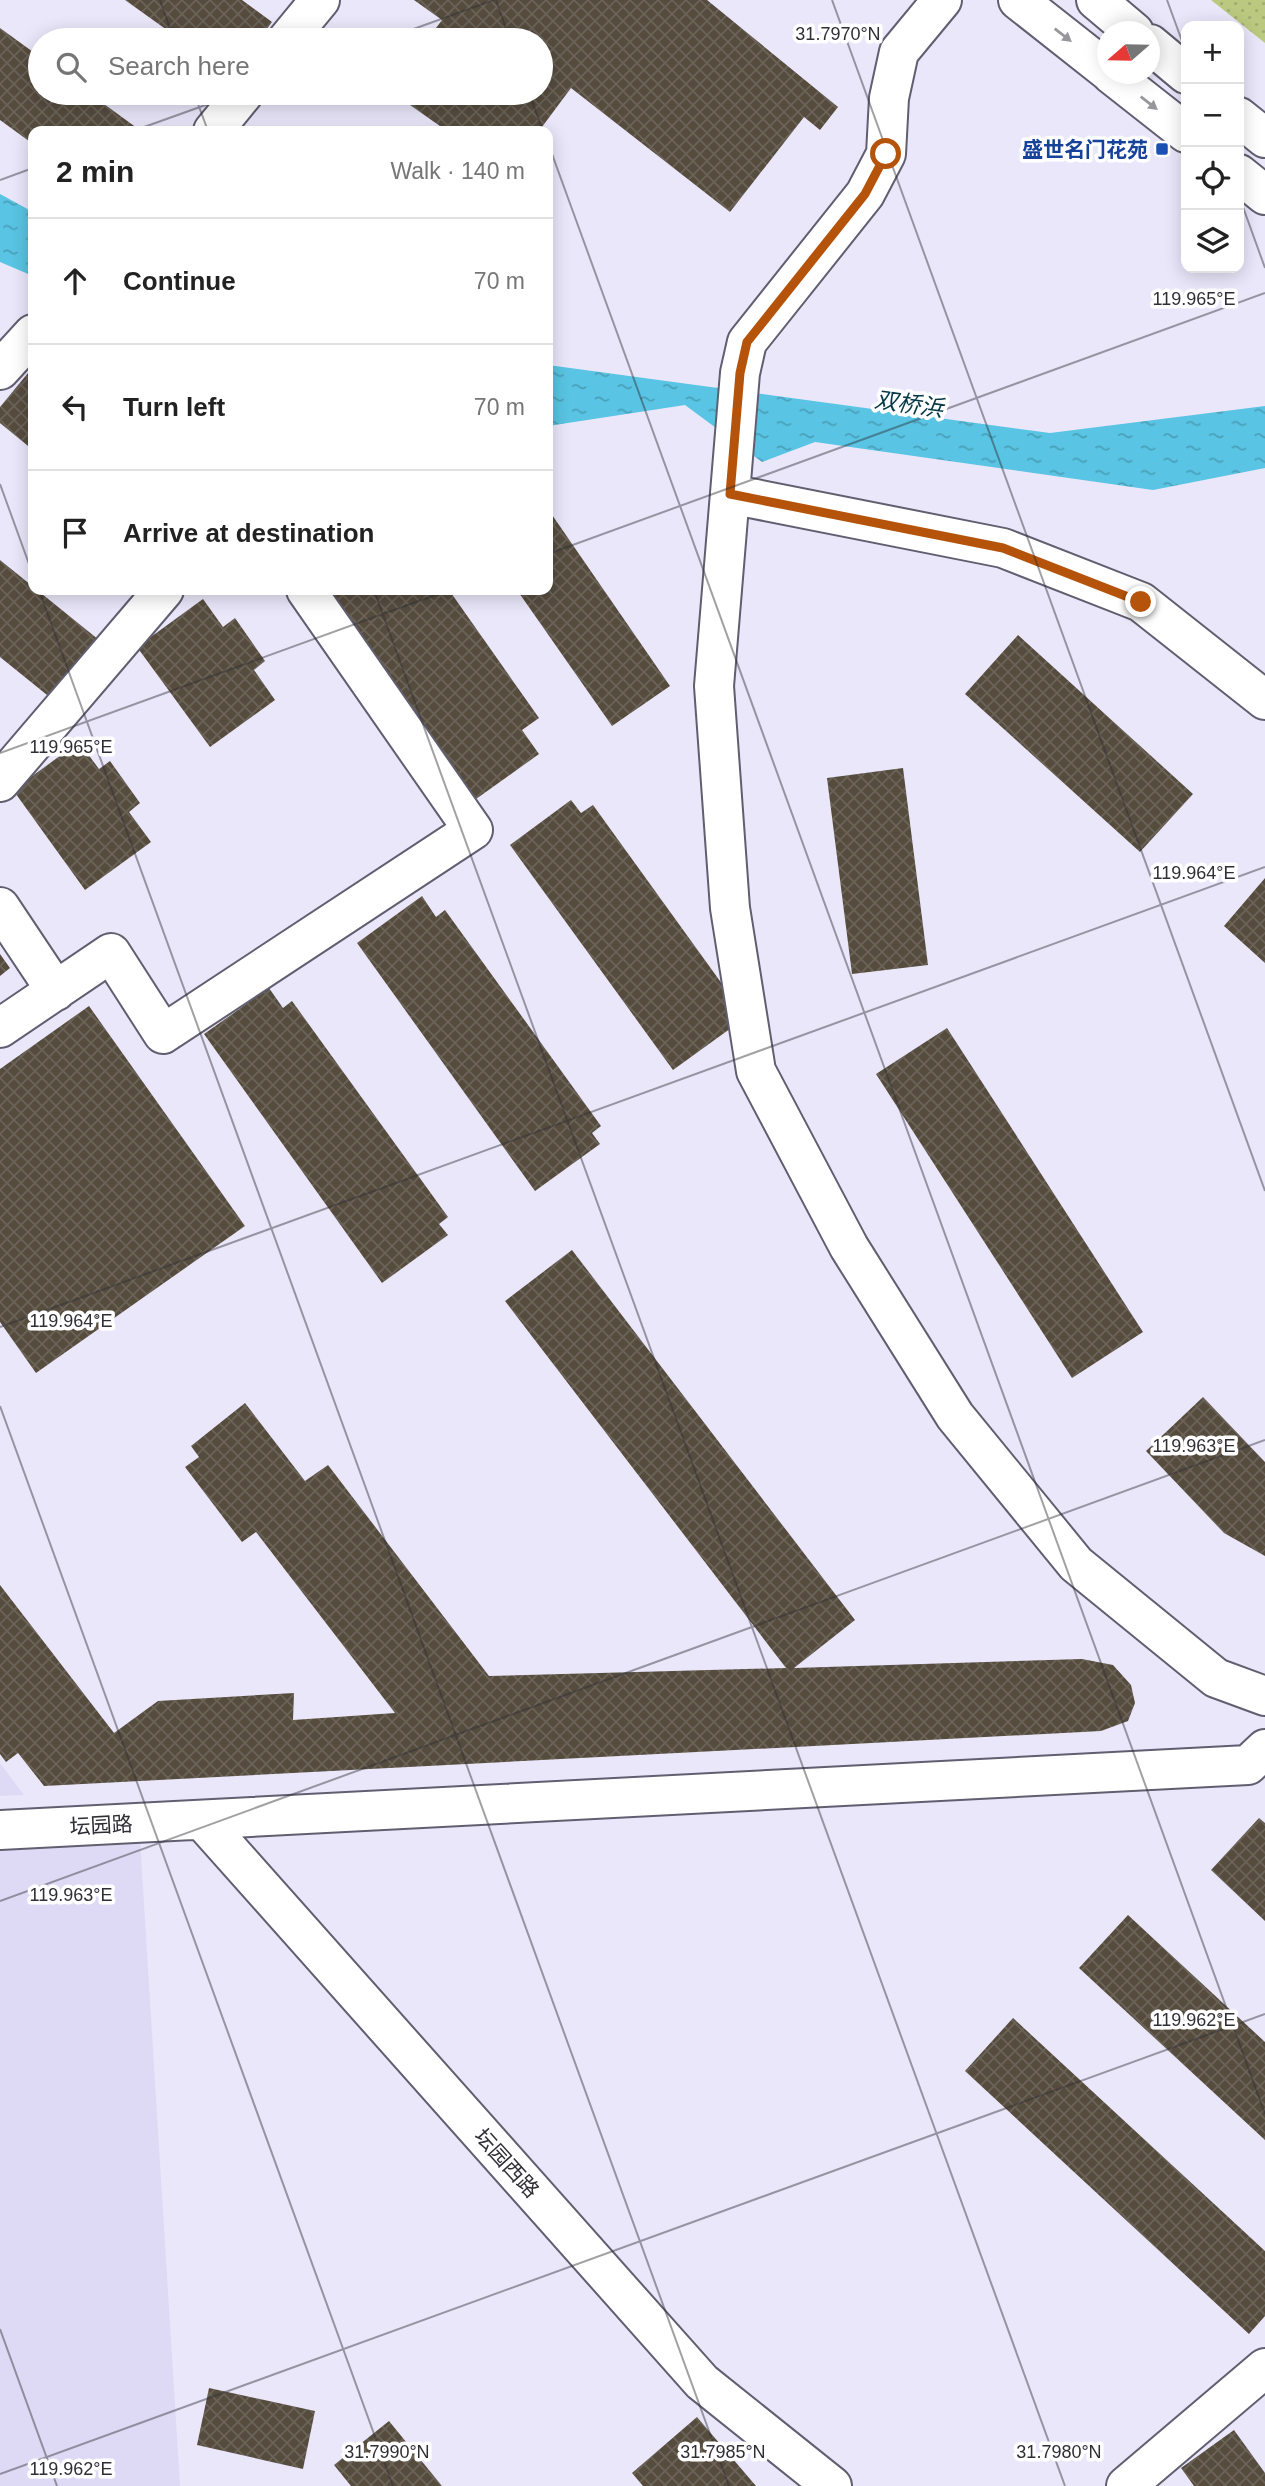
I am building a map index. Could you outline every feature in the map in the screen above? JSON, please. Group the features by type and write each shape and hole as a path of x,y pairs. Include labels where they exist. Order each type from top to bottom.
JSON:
{"street":[{"path":"297,28 320,0"},
{"path":"942,0 900,52 889,98 886,154 865,194 747,342 740,373 714,686 730,908 756,1071 849,1247 955,1416 1076,1564 1216,1678 1265,1696"},
{"path":"1018,0 1097,63"},
{"path":"1096,0 1121,21"},
{"path":"1160,52 1181,70"},
{"path":"1124,84 1181,129"},
{"path":"217,126 234,105"},
{"path":"1244,121 1265,138"},
{"path":"1244,178 1265,195"},
{"path":"0,370 28,339"},
{"path":"730,494 1003,548 1141,602 1265,700"},
{"path":"0,782 160,595"},
{"path":"0,1028 111,954 163,1034 473,830 309,595"},
{"path":"0,906 56,991"},
{"name":"坛园路","path":"0,1830 1248,1765 1265,1749"},
{"name":"坛园西路","path":"202,1820 702,2382 832,2486"},
{"path":"1126,2486 1265,2368"}],"shaded area":[{"path":"0,1763 24,1795 0,1796"},
{"path":"140,1839 180,2486 0,2486 0,1848"}],"green space":[{"path":"1211,0 1265,0 1265,43 1244,26 1244,21 1237,21"}],"water":[{"path":"0,194 28,209 28,274 0,262"},
{"path":"553,366 1050,433 1265,406 1265,468 1153,490 815,442 762,462 685,405 553,425"}],"building":[{"path":"125,0 242,0 272,22 268,28 164,28"},
{"path":"414,0 707,0 838,107 820,130 804,117 730,212 571,88 543,126 440,126 410,105 553,105 553,28 436,28 442,20"},
{"path":"0,28 28,48 28,105 105,105 134,126 28,126 28,140 0,120"},
{"path":"28,373 28,446 0,423 0,407"},
{"path":"553,516 670,686 612,726 520,595 553,595"},
{"path":"0,560 28,583 28,595 43,595 99,640 52,699 0,657"},
{"path":"333,595 453,595 539,718 522,730 539,754 476,799"},
{"path":"203,599 223,627 235,618 265,661 254,670 275,700 210,747 137,647"},
{"path":"1018,635 1193,794 1140,852 965,694"},
{"path":"79,742 99,769 110,761 140,803 129,812 151,842 85,890 13,790"},
{"path":"903,768 928,965 852,974 827,778"},
{"path":"571,800 581,813 593,805 738,1006 738,1023 673,1070 510,845"},
{"path":"1265,878 1265,963 1224,926"},
{"path":"422,896 436,917 445,910 601,1126 592,1133 600,1144 535,1191 357,943"},
{"path":"0,954 10,968 0,976"},
{"path":"269,988 283,1008 292,1001 448,1217 439,1224 448,1235 382,1283 204,1034"},
{"path":"89,1006 245,1226 36,1373 0,1322 0,1069"},
{"path":"947,1028 1143,1332 1072,1378 876,1074"},
{"path":"572,1250 855,1620 794,1668 1082,1659 1113,1665 1131,1685 1135,1703 1128,1721 1101,1731 44,1786 18,1753 6,1762 0,1754 0,1585 114,1733 158,1701 294,1693 293,1720 395,1713 256,1532 242,1542 185,1467 199,1457 191,1446 245,1403 305,1481 328,1465 489,1676 786,1668 505,1301"},
{"path":"1203,1397 1265,1462 1265,1556 1224,1533 1146,1451"},
{"path":"1259,1818 1265,1823 1265,1921 1211,1870"},
{"path":"1128,1915 1265,2042 1265,2140 1079,1968"},
{"path":"1013,2018 1265,2251 1265,2316 1249,2334 965,2071"},
{"path":"209,2388 315,2411 303,2469 197,2445"},
{"path":"697,2417 756,2486 643,2486 632,2473"},
{"path":"389,2421 442,2486 351,2486 334,2465"},
{"path":"1234,2430 1265,2473 1265,2486 1194,2486 1181,2468"}],"place":[{"name":"盛世名门花苑","path":"1162,149"}],"route":[{"path":"886,154 865,194 747,342 740,373 730,494 1003,548 1141,602"}],"water label":[{"name":"双桥浜","path":"909,404"}]}
